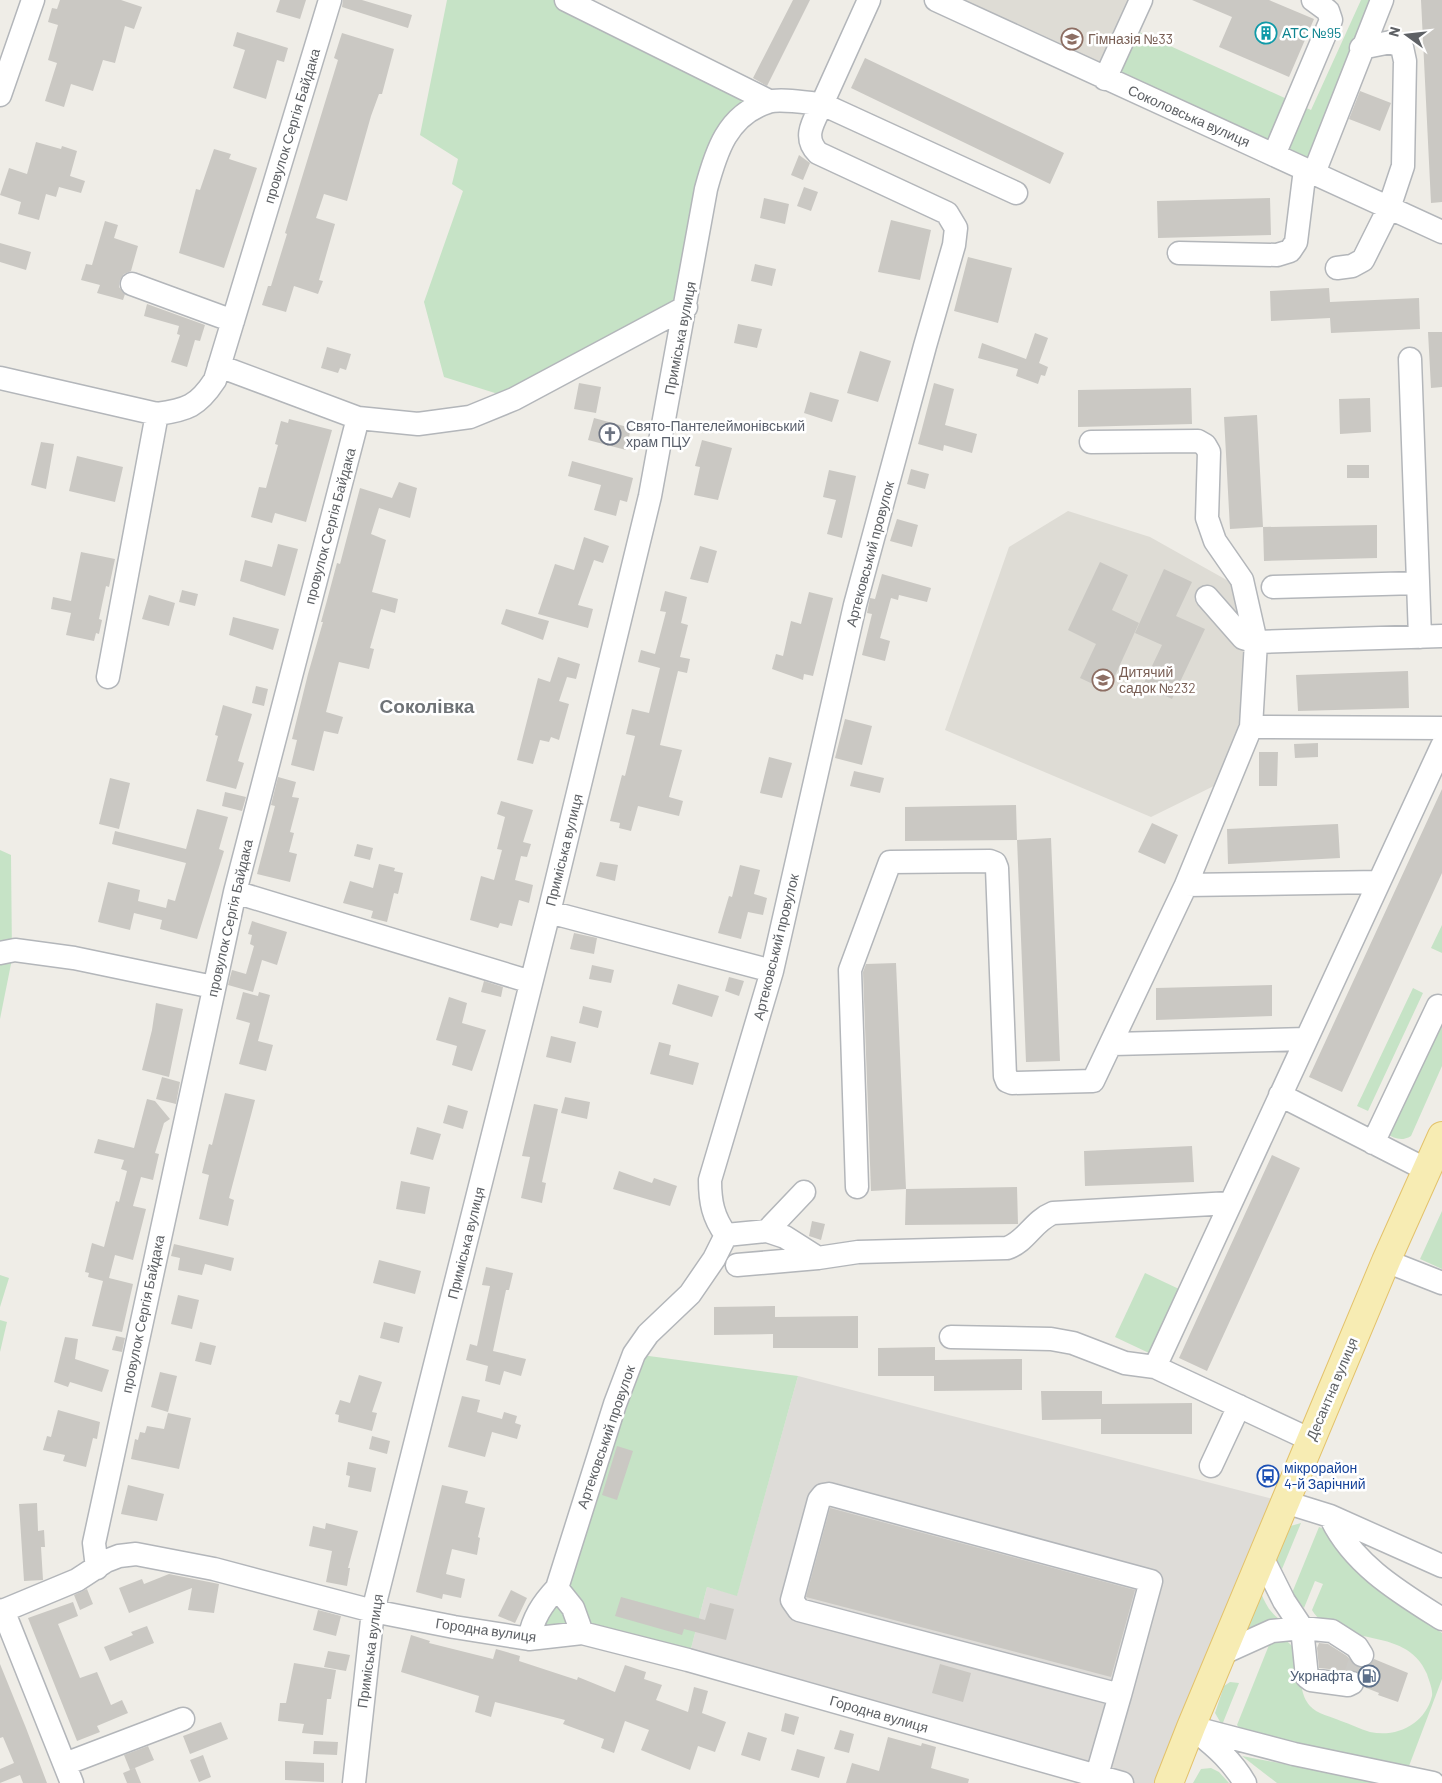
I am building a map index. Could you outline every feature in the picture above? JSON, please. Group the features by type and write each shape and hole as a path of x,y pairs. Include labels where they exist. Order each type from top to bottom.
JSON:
{"main road":[{"name":"Десантна вулиця","path":"1169,1783 1221,1654 1386,1261 1442,1136"}],"street":[{"path":"0,95 33,0"},
{"name":"провулок Сергія Байдака","path":"157,414 183,410 195,404 210,387 219,366 330,0"},
{"path":"566,0 769,101 822,104 1016,193"},
{"path":"822,104 869,0"},
{"name":"Соколовська вулиця","path":"936,0 1442,232"},
{"path":"1105,79 1141,0"},
{"path":"1274,155 1331,20 1328,11 1313,0"},
{"path":"1179,253 1277,255 1290,251 1296,242 1310,171 1382,0"},
{"path":"1337,268 1352,266 1363,260 1389,208 1403,166 1405,61 1402,47 1391,42 1361,48"},
{"name":"Приміська вулиця","path":"354,1783 373,1611 549,912 650,496 706,189 713,161 723,136 736,120 769,101"},
{"name":"Артековський провулок","path":"529,1639 532,1622 543,1604 557,1588 606,1430 634,1354 648,1334 690,1294 714,1259 726,1235 717,1222 710,1202 710,1180 772,971 855,605 954,245 956,228 948,213 818,153 811,146 808,134 822,104"},
{"path":"132,284 233,321"},
{"path":"219,366 358,418 418,424 470,417 514,399 686,307"},
{"path":"1208,597 1243,638 1256,642 1431,636 1418,583 1410,360"},
{"path":"0,378 157,414 108,677"},
{"name":"провулок Сергія Байдака","path":"97,1568 94,1543 234,892 358,418"},
{"path":"857,1187 850,970 890,862 990,861 995,863 997,868 1005,1076 1007,1081 1012,1083 1090,1083 1096,1078 1113,1044 1186,885 1251,727 1256,642 1242,580 1215,541 1207,518 1210,452 1206,445 1198,441 1091,442"},
{"path":"1273,587 1418,583"},
{"path":"1251,727 1442,728"},
{"path":"1155,1368 1442,746"},
{"path":"1186,885 1379,882"},
{"path":"234,892 531,982"},
{"path":"549,912 772,971"},
{"path":"0,953 15,950 74,958 213,987"},
{"path":"1373,1143 1438,1006"},
{"path":"1113,1044 1306,1039"},
{"path":"1280,1095 1427,1170"},
{"path":"767,1231 804,1192"},
{"path":"737,1265 818,1258 858,1252 1007,1248 1015,1245 1042,1217 1053,1213 1230,1203"},
{"path":"726,1235 767,1231 785,1237 818,1258"},
{"path":"1386,1261 1442,1283"},
{"path":"950,1337 1051,1339 1073,1343 1125,1363 1155,1368 1311,1440"},
{"path":"1211,1466 1239,1406"},
{"path":"1097,1775 1120,1695 1151,1585 1151,1581 1147,1578 828,1494 823,1495 819,1500 792,1600 799,1610 1120,1695"},
{"path":"1285,1502 1330,1516 1442,1566"},
{"path":"1330,1516 1347,1546 1392,1588 1442,1619"},
{"name":"Городна вулиця","path":"2,1611 77,1580 118,1556 136,1554 214,1569 373,1611 529,1639 582,1633 688,1660 1122,1783"},
{"path":"1262,1557 1284,1601 1302,1628 1307,1677 1311,1680 1348,1685 1352,1682"},
{"path":"557,1588 572,1608 582,1633"},
{"path":"2,1611 68,1774 182,1718"},
{"path":"1221,1654 1272,1631 1302,1628 1332,1631 1356,1647 1362,1655"},
{"path":"1191,1727 1235,1765 1245,1783"},
{"path":"1191,1727 1294,1754 1433,1783"}],"shaded area":[{"name":"Гімназія №33","path":"936,0 1141,0 1105,79"},
{"name":"Дитячий садок №232","path":"1068,511 1150,537 1232,583 1244,633 1242,726 1222,782 1151,817 945,730 1009,547"},
{"path":"798,1376 1285,1502 1169,1783 1122,1783 688,1660 707,1587 737,1595"}],"green space":[{"path":"447,0 566,0 769,101 736,121 686,307 514,399 444,377 424,302 463,191 452,184 458,159 420,135"},
{"path":"1361,0 1382,0 1314,173 1105,79 1135,30 1311,110"},
{"path":"0,850 11,855 12,959 0,1019"},
{"path":"1442,925 1442,953 1431,948"},
{"path":"1413,988 1423,993 1368,1111 1357,1106"},
{"path":"1442,1015 1442,1066 1411,1136 1401,1139 1392,1137 1386,1134"},
{"path":"1442,1211 1442,1269 1420,1259"},
{"path":"1145,1273 1179,1289 1149,1353 1115,1337"},
{"path":"0,1275 9,1278 0,1307"},
{"path":"0,1320 7,1322 0,1352"},
{"path":"634,1354 798,1376 737,1596 707,1587 688,1660 547,1638 532,1621"},
{"path":"1301,1523 1282,1569 1275,1557 1287,1527"},
{"path":"1319,1527 1324,1529 1356,1571 1377,1588 1442,1633 1442,1679 1409,1766 1375,1764 1243,1732 1237,1725 1271,1640 1280,1637 1290,1644 1296,1652 1305,1697 1313,1709 1321,1713 1370,1732 1390,1733 1408,1727 1423,1714 1428,1706 1432,1696 1431,1688 1427,1674 1417,1658 1403,1648 1337,1629 1323,1622 1312,1610 1323,1584 1315,1581 1304,1608 1292,1593"},
{"path":"1261,1593 1271,1612 1288,1624 1245,1635"},
{"path":"1230,1682 1239,1683 1222,1725 1215,1713 1224,1686"},
{"path":"1242,1756 1385,1783 1277,1783"},
{"path":"1211,1768 1219,1772 1229,1783 1193,1783 1201,1769"}],"building":[{"path":"60,0 121,0 142,7 134,29 125,26 115,63 103,60 93,91 71,84 64,107 45,101 57,63 48,60 58,25 48,22 52,8 57,9"},
{"path":"280,0 306,0 300,19 276,12"},
{"path":"343,0 362,0 412,15 408,28 342,7"},
{"path":"793,0 810,0 767,86 753,78"},
{"name":"АТС №95","path":"1192,0 1269,0 1314,19 1289,77 1219,47 1232,17"},
{"path":"1421,0 1442,0 1442,202 1431,203"},
{"path":"237,32 288,48 284,62 277,60 266,99 233,88 245,50 233,46"},
{"path":"342,33 394,49 382,94 379,94 371,116 347,201 324,194 316,218 335,224 319,280 323,281 318,294 294,286 286,312 262,305 268,286 271,286 287,234 285,233 338,60 334,58"},
{"path":"865,58 1064,153 1050,184 851,88"},
{"path":"1360,91 1391,103 1380,131 1349,119"},
{"path":"36,142 61,149 62,146 77,151 70,176 85,181 81,193 59,187 56,197 46,194 39,220 18,214 21,202 0,195 9,168 27,174"},
{"path":"214,149 231,154 229,159 257,168 224,268 179,253 196,189 200,190"},
{"path":"799,155 810,163 803,180 791,175"},
{"path":"804,187 818,192 811,211 797,206"},
{"path":"764,198 789,204 785,224 760,218"},
{"path":"1270,198 1271,235 1158,238 1157,201"},
{"path":"891,220 931,230 920,280 878,272"},
{"path":"105,221 118,225 114,238 138,246 131,271 124,274 120,280 119,287 125,294 123,300 97,293 100,285 81,280 86,264 92,265"},
{"path":"0,243 31,252 26,270 0,262"},
{"path":"968,257 1012,268 998,323 954,311"},
{"path":"755,264 776,269 772,286 751,281"},
{"path":"1329,288 1330,302 1419,298 1420,329 1331,333 1330,318 1271,321 1270,291"},
{"path":"147,304 205,325 200,341 195,340 187,367 171,362 180,335 177,334 179,326 144,316"},
{"path":"738,324 762,329 757,348 734,343"},
{"path":"1428,332 1442,332 1442,387 1431,388"},
{"path":"1035,333 1048,338 1039,363 1048,367 1045,376 1041,375 1038,384 1016,376 1018,369 978,358 982,343 1026,359"},
{"path":"327,347 351,354 346,370 340,368 338,373 321,368"},
{"path":"860,351 891,361 878,402 847,393"},
{"path":"579,383 601,387 596,413 574,409"},
{"path":"934,383 954,389 945,425 977,434 972,453 944,445 943,451 918,444"},
{"path":"1191,388 1192,424 1078,427 1078,390"},
{"path":"810,392 839,400 832,422 804,413"},
{"path":"1370,398 1371,432 1340,434 1339,399"},
{"path":"1257,415 1263,527 1230,529 1224,417"},
{"name":"Свято-Пантелеймонівський храм ПЦУ","path":"594,418 631,428 626,450 588,440"},
{"path":"289,419 332,430 306,522 275,513 272,523 251,517 259,487 266,488 278,445 275,444 281,421 288,423"},
{"path":"702,440 732,448 718,500 694,495 700,467 695,466"},
{"path":"41,442 54,444 46,489 31,485"},
{"path":"77,456 123,467 115,502 69,491"},
{"path":"572,461 633,478 627,502 620,500 616,516 594,510 601,485 568,476"},
{"path":"1347,465 1369,465 1369,478 1347,478"},
{"path":"911,469 929,474 925,489 907,484"},
{"path":"829,470 856,476 842,538 827,534 836,500 823,497"},
{"path":"399,482 417,488 410,518 379,508 371,534 386,540 372,592 398,599 395,613 381,609 370,648 374,649 369,669 339,662 326,712 343,717 338,734 324,731 314,771 291,765 297,740 292,739 308,674 337,563 340,564 360,488 392,498"},
{"path":"897,519 918,525 912,547 890,541"},
{"path":"1377,525 1377,558 1264,561 1263,527"},
{"path":"584,537 609,546 603,563 594,560 578,605 593,609 588,628 538,614 555,564 574,570"},
{"path":"278,544 298,549 285,596 240,581 245,560 272,567"},
{"path":"700,546 717,551 708,583 690,579"},
{"path":"81,552 115,559 109,587 106,586 99,619 102,620 99,634 96,633 94,641 66,635 71,613 51,609 53,597 71,601"},
{"path":"1100,562 1128,575 1112,610 1139,623 1108,691 1080,678 1096,644 1068,630"},
{"path":"1164,569 1192,582 1176,616 1205,629 1172,699 1143,685 1162,645 1135,633"},
{"path":"882,574 931,588 927,602 899,595 898,600 891,598 880,638 890,641 885,661 862,655 872,614 867,613 870,598 875,599"},
{"path":"182,590 198,594 195,606 179,602"},
{"path":"665,591 687,597 681,623 688,625 680,657 690,659 687,673 678,671 660,745 682,750 669,797 683,801 679,816 638,806 631,831 619,828 620,823 610,821 622,775 625,776 635,736 626,734 632,709 649,713 660,668 638,662 641,650 655,654 666,612 660,611"},
{"path":"809,592 833,598 813,676 804,674 803,680 772,669 776,654 783,656 791,621 801,624"},
{"path":"149,595 175,603 169,626 142,619"},
{"path":"506,609 549,621 543,640 501,624"},
{"path":"233,617 279,629 273,650 229,635"},
{"path":"558,657 580,664 576,679 567,677 559,701 569,704 559,740 551,737 549,742 540,740 533,764 517,760 538,678 550,682"},
{"path":"1408,671 1409,708 1298,711 1296,675"},
{"path":"256,686 268,689 264,706 252,703"},
{"path":"223,705 252,714 238,761 244,763 236,789 206,781 218,736 215,735"},
{"path":"845,719 872,726 862,765 835,758"},
{"path":"1318,743 1318,757 1295,758 1294,744"},
{"path":"1259,752 1278,752 1277,786 1259,786"},
{"path":"769,757 792,763 782,798 760,793"},
{"path":"854,771 884,778 880,793 850,786"},
{"path":"278,777 296,782 292,797 299,798 290,832 294,833 289,852 297,854 290,882 257,874 275,806 271,805"},
{"path":"110,778 130,783 119,829 99,824"},
{"path":"1442,789 1442,873 1342,1092 1309,1077"},
{"path":"225,792 246,797 242,811 222,806"},
{"path":"501,801 533,810 523,842 531,844 527,857 521,856 515,880 533,885 529,903 519,900 512,926 500,923 498,928 470,920 481,876 494,880 502,850 497,849 505,817 497,814"},
{"path":"1016,805 1017,840 905,841 905,807"},
{"path":"197,809 228,817 219,849 224,851 197,939 160,929 162,920 134,913 130,930 98,922 108,882 140,890 138,901 166,908 168,899 175,901 186,863 112,844 115,831 186,849"},
{"path":"1152,823 1178,835 1165,864 1138,852"},
{"path":"1338,824 1340,858 1228,864 1227,829"},
{"path":"1051,838 1060,1061 1026,1062 1017,840"},
{"path":"357,844 373,848 370,860 354,856"},
{"path":"600,862 618,865 615,881 596,876"},
{"path":"379,864 395,868 394,871 403,873 398,894 394,893 387,922 371,918 373,911 343,903 350,881 373,888"},
{"path":"740,865 760,870 754,894 767,898 763,915 748,912 741,939 718,933 729,896 732,897"},
{"path":"252,921 287,932 277,965 262,960 253,992 228,985 232,970 246,974 254,946 250,944 252,935 248,934"},
{"path":"574,933 597,938 594,954 570,949"},
{"path":"896,963 906,1189 871,1191 863,972 866,964"},
{"path":"592,965 614,970 611,983 589,979"},
{"path":"729,977 744,981 739,996 725,991"},
{"path":"484,981 503,987 501,997 481,992"},
{"path":"678,984 719,996 712,1017 672,1004"},
{"path":"1272,985 1272,1016 1156,1020 1156,988"},
{"path":"243,992 258,996 259,992 270,995 258,1041 273,1045 266,1071 239,1064 250,1023 236,1019"},
{"path":"449,997 467,1003 462,1023 486,1030 472,1071 452,1065 457,1046 436,1040"},
{"path":"156,1003 183,1009 169,1077 142,1070 152,1030"},
{"path":"583,1006 602,1011 598,1028 579,1023"},
{"path":"551,1036 576,1042 571,1063 546,1057"},
{"path":"659,1042 671,1045 669,1055 699,1063 693,1085 650,1074"},
{"path":"162,1077 180,1082 176,1104 156,1099"},
{"path":"225,1093 255,1100 229,1198 234,1200 228,1226 199,1219 209,1175 202,1173 209,1144 212,1145"},
{"path":"565,1097 590,1102 587,1119 561,1113"},
{"path":"147,1099 155,1101 170,1119 164,1123 155,1153 159,1154 153,1180 141,1177 133,1206 146,1209 133,1260 115,1255 109,1278 133,1284 122,1332 92,1326 103,1281 88,1277 89,1273 85,1272 92,1243 104,1247 116,1201 119,1202 127,1171 121,1169 124,1160 94,1153 98,1139 134,1148"},
{"path":"534,1104 558,1109 542,1182 546,1183 542,1203 521,1198 530,1157 522,1156"},
{"path":"448,1105 468,1111 463,1129 443,1123"},
{"path":"417,1127 441,1134 433,1160 410,1154"},
{"path":"1192,1146 1194,1182 1085,1186 1084,1151"},
{"path":"1272,1155 1300,1168 1207,1371 1179,1358"},
{"path":"619,1171 652,1183 654,1178 677,1186 670,1206 613,1189"},
{"path":"401,1181 430,1187 425,1214 396,1209"},
{"path":"1017,1187 1018,1224 905,1225 906,1189"},
{"path":"812,1221 825,1224 821,1240 809,1236"},
{"path":"174,1244 234,1258 231,1271 205,1264 202,1275 178,1270 180,1258 171,1256"},
{"path":"379,1260 421,1271 415,1294 373,1283"},
{"path":"486,1267 513,1273 509,1290 506,1290 493,1351 526,1359 521,1376 504,1371 500,1385 485,1381 488,1366 466,1360 470,1344 477,1346 490,1286 482,1285"},
{"path":"178,1295 199,1300 192,1329 171,1324"},
{"path":"775,1306 775,1317 858,1316 858,1348 773,1348 773,1334 714,1335 714,1307"},
{"path":"384,1322 403,1327 399,1343 380,1338"},
{"path":"116,1336 125,1338 122,1352 112,1350"},
{"path":"65,1337 78,1339 75,1359 109,1370 102,1392 70,1382 68,1387 54,1382"},
{"path":"200,1342 216,1346 211,1365 195,1361"},
{"path":"935,1347 935,1360 1022,1359 1022,1390 934,1391 934,1376 878,1376 878,1348"},
{"path":"160,1372 177,1376 168,1412 151,1407"},
{"path":"359,1375 382,1382 372,1412 377,1413 372,1431 338,1422 339,1415 335,1414 340,1400 350,1403"},
{"path":"1041,1391 1102,1391 1102,1404 1192,1403 1192,1434 1101,1434 1101,1419 1042,1420"},
{"path":"462,1396 480,1400 477,1412 502,1419 504,1412 517,1416 515,1423 521,1425 517,1439 492,1432 485,1457 448,1447"},
{"path":"58,1410 100,1422 97,1439 93,1438 86,1467 63,1461 65,1455 43,1450 47,1436 51,1437"},
{"path":"168,1413 191,1418 179,1469 131,1459 135,1439 138,1440 140,1432 145,1433 147,1426 164,1429"},
{"path":"372,1436 390,1441 387,1454 369,1449"},
{"path":"617,1446 633,1451 617,1500 602,1495"},
{"path":"348,1462 376,1468 371,1492 348,1487 350,1476 346,1475"},
{"path":"128,1485 164,1494 157,1521 121,1514"},
{"path":"442,1485 468,1491 465,1503 485,1508 478,1537 480,1538 477,1555 452,1549 446,1574 465,1579 461,1598 443,1594 442,1599 416,1592"},
{"path":"37,1503 38,1531 44,1530 45,1547 41,1547 43,1580 24,1581 19,1504"},
{"path":"830,1508 1135,1590 1111,1677 806,1597"},
{"path":"326,1523 358,1531 348,1568 350,1568 347,1586 326,1582 332,1551 309,1546 313,1526 325,1529"},
{"path":"169,1574 219,1584 214,1613 188,1610 192,1588 129,1613 119,1588 142,1579 144,1584"},
{"path":"87,1589 93,1604 80,1610 74,1595"},
{"path":"511,1590 527,1598 515,1623 498,1616"},
{"path":"621,1597 705,1620 710,1603 734,1609 726,1640 684,1629 682,1635 615,1616"},
{"path":"73,1602 78,1616 58,1624 80,1678 97,1672 111,1705 122,1700 128,1713 97,1726 100,1732 77,1741 28,1618"},
{"path":"318,1610 341,1616 336,1636 313,1630"},
{"path":"147,1626 154,1643 110,1661 104,1647 133,1635 131,1632"},
{"path":"411,1635 430,1641 429,1643 493,1659 496,1649 520,1656 519,1661 577,1680 578,1677 615,1692 625,1665 646,1672 644,1679 662,1685 656,1700 688,1712 694,1687 708,1691 702,1713 726,1722 715,1752 698,1746 690,1770 641,1750 649,1730 625,1721 614,1753 601,1748 604,1739 563,1724 565,1720 495,1702 491,1717 475,1712 479,1696 401,1672"},
{"path":"1319,1643 1328,1644 1347,1656 1356,1667 1369,1666 1374,1659 1408,1673 1398,1702 1378,1695 1379,1693 1364,1687 1364,1678 1359,1672 1319,1668 1317,1648"},
{"path":"328,1651 350,1655 346,1671 324,1667"},
{"path":"294,1663 336,1670 331,1699 327,1699 323,1735 302,1733 304,1724 278,1721 280,1703 286,1703"},
{"path":"0,1664 47,1783 23,1783 20,1775 0,1783 0,1769 14,1763 3,1737 0,1738"},
{"path":"940,1664 971,1673 963,1702 932,1693"},
{"path":"785,1713 799,1717 794,1735 781,1731"},
{"path":"221,1722 228,1739 190,1754 183,1736"},
{"path":"840,1730 854,1734 849,1753 834,1749"},
{"path":"748,1732 767,1738 760,1761 741,1755"},
{"path":"888,1737 921,1746 922,1743 936,1747 931,1768 969,1779 968,1783 846,1783 852,1763 879,1771"},
{"path":"314,1741 338,1742 337,1755 313,1754"},
{"path":"148,1746 154,1760 130,1770 124,1755"},
{"path":"797,1749 825,1757 819,1778 791,1770"},
{"path":"203,1755 211,1777 199,1782 190,1760"},
{"path":"285,1761 324,1763 324,1782 285,1780"},
{"path":"135,1768 141,1783 127,1783 123,1773"}],"tunnel":[{"path":"1352,1683 1362,1655"}],"place":[{"name":"АТС №95","path":"1266,33"},
{"name":"Гімназія №33","path":"1072,39"},
{"name":"Свято-Пантелеймонівський храм ПЦУ","path":"610,434"},
{"name":"Дитячий садок №232","path":"1103,680"},
{"name":"мікрорайон 4-й Зарічний","path":"1268,1476"},
{"name":"Укрнафта","path":"1369,1676"}],"district":[{"name":"Соколівка","path":"427,706"}]}
